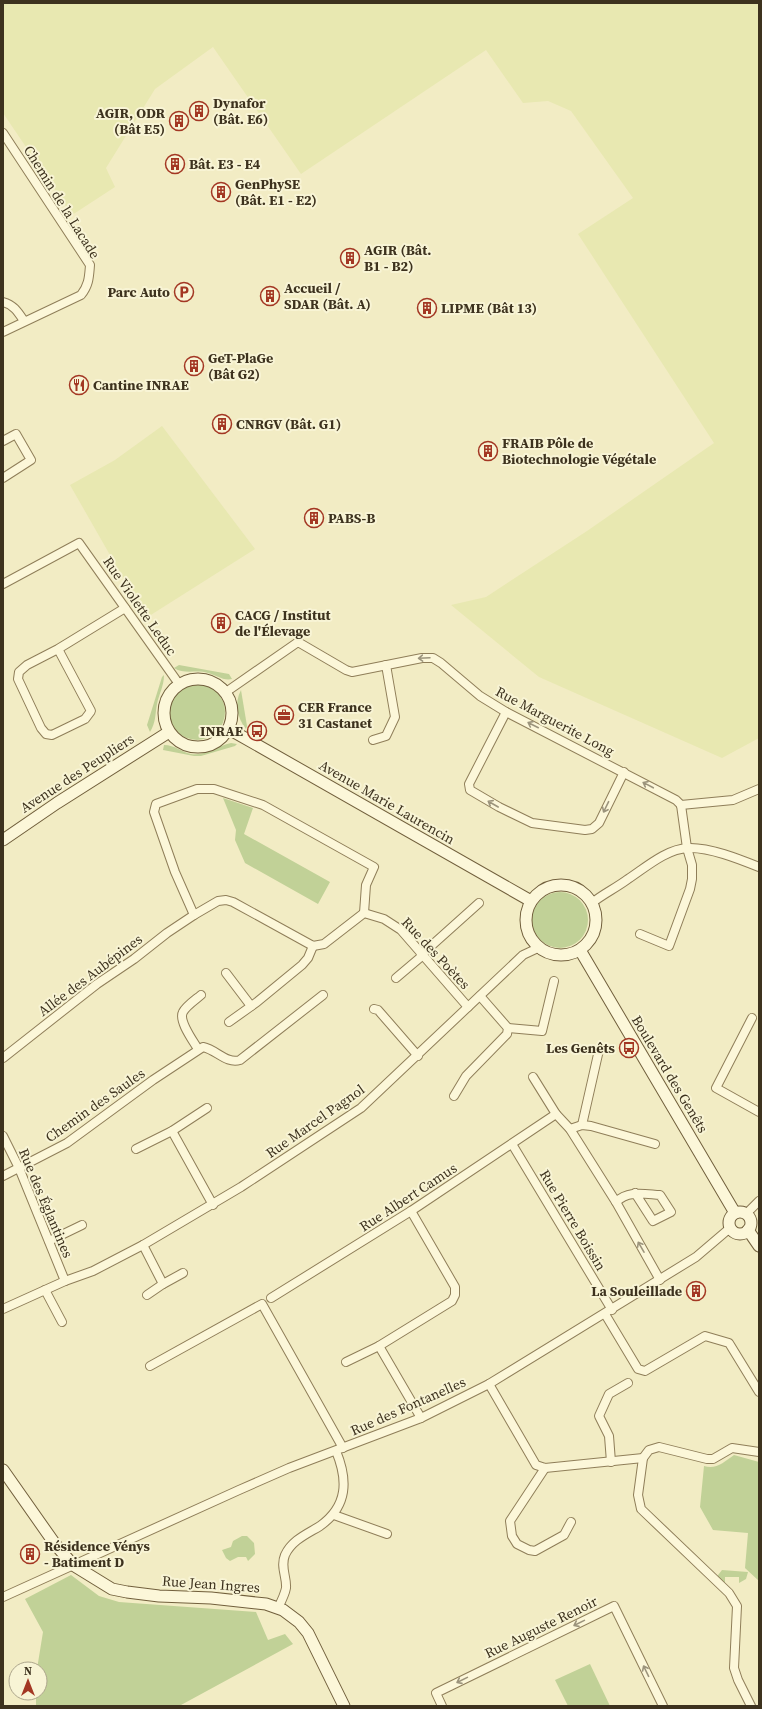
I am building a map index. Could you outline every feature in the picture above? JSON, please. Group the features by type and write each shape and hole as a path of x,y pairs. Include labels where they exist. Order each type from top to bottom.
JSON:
{"street":[{"name":"Chemin de la Lacade","path":"3,133 90,265 89,280 86,289 81,294 3,332"},
{"path":"3,302 14,307 24,322"},
{"path":"3,441 16,434 32,460 3,478"},
{"name":"Rue Violette Leduc","path":"3,584 79,543 179,684"},
{"path":"58,649 91,711 85,719 52,735 46,734 41,728 18,679 19,672 27,665 58,649 125,608"},
{"name":"Rue Marguerite Long","path":"226,692 298,642 352,672 422,658 433,658 480,696 506,712 624,772 676,800 682,805"},
{"path":"373,740 386,736 395,717 386,665"},
{"path":"193,679 205,679 215,683 226,692 230,700 233,716 230,729 214,744 202,748 195,748 183,744 169,732 164,719 164,708 168,696 179,684 193,679"},
{"path":"506,712 469,784 470,790 499,807 532,823 585,830 592,829 598,823 624,772"},
{"name":"Avenue Marie Laurencin","path":"230,729 531,901"},
{"name":"Avenue des Peupliers","path":"3,840 57,802 169,732"},
{"path":"197,789 214,789 263,804 374,867 366,886 364,913 324,944 313,946 233,902 226,900 218,901 194,915 175,872 154,812 156,804 197,789"},
{"path":"640,934 669,946 691,884 692,865 687,848 682,805 732,800 759,789"},
{"path":"592,903 654,861 687,848 722,854 759,867"},
{"path":"554,885 566,885 577,888 586,895 592,903 596,916 596,927 590,941 573,954 558,956 548,954 538,948 528,933 525,918 531,901 541,891 554,885"},
{"path":"396,978 479,903"},
{"name":"Rue des Poètes","path":"364,913 384,919 401,930 421,955 468,1007"},
{"name":"Allée des Aubépines","path":"3,1058 97,984 194,915"},
{"path":"229,1022 302,964 308,958 313,946"},
{"name":"Rue Marcel Pagnol","path":"3,1309 65,1281 93,1271 143,1245 213,1205 361,1108 418,1056 523,955 538,948"},
{"name":"Boulevard des Genêts","path":"580,950 741,1213"},
{"path":"226,973 251,1006"},
{"path":"480,996 508,1028 542,1031 554,981"},
{"path":"201,995 183,1012 182,1016 185,1027 198,1050 203,1047 210,1049 230,1061 240,1060 323,995"},
{"path":"374,1009 378,1010 418,1056"},
{"path":"752,1018 716,1088 759,1112"},
{"path":"454,1096 466,1076 507,1034 508,1028"},
{"name":"Chemin des Saules","path":"3,1176 67,1143 153,1080 198,1050"},
{"path":"582,1125 599,1050"},
{"path":"533,1077 556,1114 570,1129 616,1202 660,1280"},
{"path":"136,1149 172,1131 207,1108"},
{"name":"Rue Albert Camus","path":"271,1298 411,1212 556,1114"},
{"path":"570,1129 582,1125 655,1144"},
{"path":"172,1131 213,1205"},
{"name":"Rue des Églantines","path":"3,1136 19,1168 65,1281"},
{"name":"Rue Pierre Boissin","path":"512,1144 608,1312 638,1369 645,1371 705,1336 711,1337 729,1343 759,1392"},
{"path":"616,1202 621,1197 635,1193"},
{"path":"741,1213 751,1222 748,1230 740,1234 734,1232 730,1228 730,1220 759,1201"},
{"path":"346,1362 378,1346 452,1301 455,1295 455,1287 411,1212"},
{"path":"49,1241 82,1225"},
{"name":"Rue des Fontanelles","path":"3,1597 239,1490 421,1418 489,1384 696,1257 730,1228"},
{"path":"748,1230 759,1246"},
{"path":"143,1245 163,1284"},
{"path":"147,1295 183,1273"},
{"path":"45,1290 62,1322"},
{"path":"150,1366 262,1304 340,1450 343,1468 343,1492 341,1502 334,1515 300,1537 289,1548 284,1563 286,1588 278,1608"},
{"path":"378,1346 421,1418"},
{"path":"611,1462 608,1436 599,1416 609,1394 628,1383"},
{"path":"489,1384 536,1465 545,1468 643,1458"},
{"path":"751,1706 738,1680 734,1668 737,1606 730,1594 641,1509 638,1495 643,1458 649,1450 659,1447 707,1459 714,1459 732,1448 759,1452"},
{"path":"545,1468 510,1522 512,1536 517,1544 529,1550 535,1551 564,1535 571,1522"},
{"name":"Rue Jean Ingres","path":"3,1470 55,1544 73,1565 112,1589 127,1592 266,1604 278,1608 299,1622 308,1633 344,1706"},
{"path":"334,1515 387,1534"},
{"name":"Rue Auguste Renoir","path":"442,1706 436,1693 614,1606 663,1706"}],"green space":[{"path":"3,3 759,3 759,738 722,758 539,677 451,605 486,597 587,531 714,443 578,234 633,198 571,111 548,101 523,103 486,50 301,174 213,47 155,89 106,168 115,187 72,215 3,113"},
{"path":"162,426 255,549 146,618 70,485 115,460"},
{"path":"179,665 229,674 232,679 223,679 204,672 182,671 174,668"},
{"path":"164,675 154,722 150,732 147,725 162,677"},
{"path":"197,684 208,686 217,692 223,701 225,712 223,723 217,732 208,738 197,740 186,738 177,732 171,723 169,712 171,701 177,692 186,686"},
{"path":"241,690 247,726 246,729 240,720 237,705"},
{"path":"231,743 237,744 235,746 201,756 163,750 164,745 168,745 187,753 201,754"},
{"path":"223,798 253,808 244,834 330,882 318,904 245,863 235,840 236,830"},
{"path":"560,892 571,894 580,900 586,909 588,920 586,931 580,940 571,946 560,948 549,946 540,940 534,931 532,920 534,909 540,900 549,894"},
{"path":"734,1455 759,1462 759,1581 745,1568 748,1533 713,1530 700,1507 704,1466 716,1466"},
{"path":"242,1536 247,1536 254,1543 255,1554 248,1561 246,1557 238,1557 230,1561 226,1558 222,1550 231,1547 233,1541"},
{"path":"722,1570 748,1572 746,1579 739,1583 739,1577 725,1577 725,1582 719,1582 715,1579"},
{"path":"71,1575 99,1596 119,1602 256,1612 268,1640 285,1634 293,1644 181,1705 182,1706 36,1706 36,1701 48,1701 48,1661 38,1661 43,1632 25,1599"},
{"path":"590,1664 610,1706 568,1706 555,1680"}],"place":[{"name":"Dynafor (Bât. E6)","path":"199,111"},
{"name":"AGIR, ODR (Bât E5)","path":"179,121"},
{"name":"Bât. E3 - E4","path":"175,164"},
{"name":"GenPhySE (Bât. E1 - E2)","path":"221,192"},
{"name":"AGIR (Bât. B1 - B2)","path":"350,258"},
{"name":"Parc Auto","path":"184,292"},
{"name":"Accueil / SDAR (Bât. A)","path":"270,296"},
{"name":"LIPME (Bât 13)","path":"427,308"},
{"name":"GeT-PlaGe (Bât G2)","path":"194,366"},
{"name":"Cantine INRAE","path":"79,385"},
{"name":"CNRGV (Bât. G1)","path":"222,424"},
{"name":"FRAIB Pôle de Biotechnologie Végétale","path":"488,451"},
{"name":"PABS-B","path":"314,518"},
{"name":"CACG / Institut de l'Élevage","path":"221,623"},
{"name":"CER France 31 Castanet","path":"284,715"},
{"name":"INRAE","path":"257,731"},
{"name":"Les Genêts","path":"629,1048"},
{"name":"La Souleillade","path":"696,1291"},
{"name":"Résidence Vénys - Batiment D","path":"30,1554"}]}
